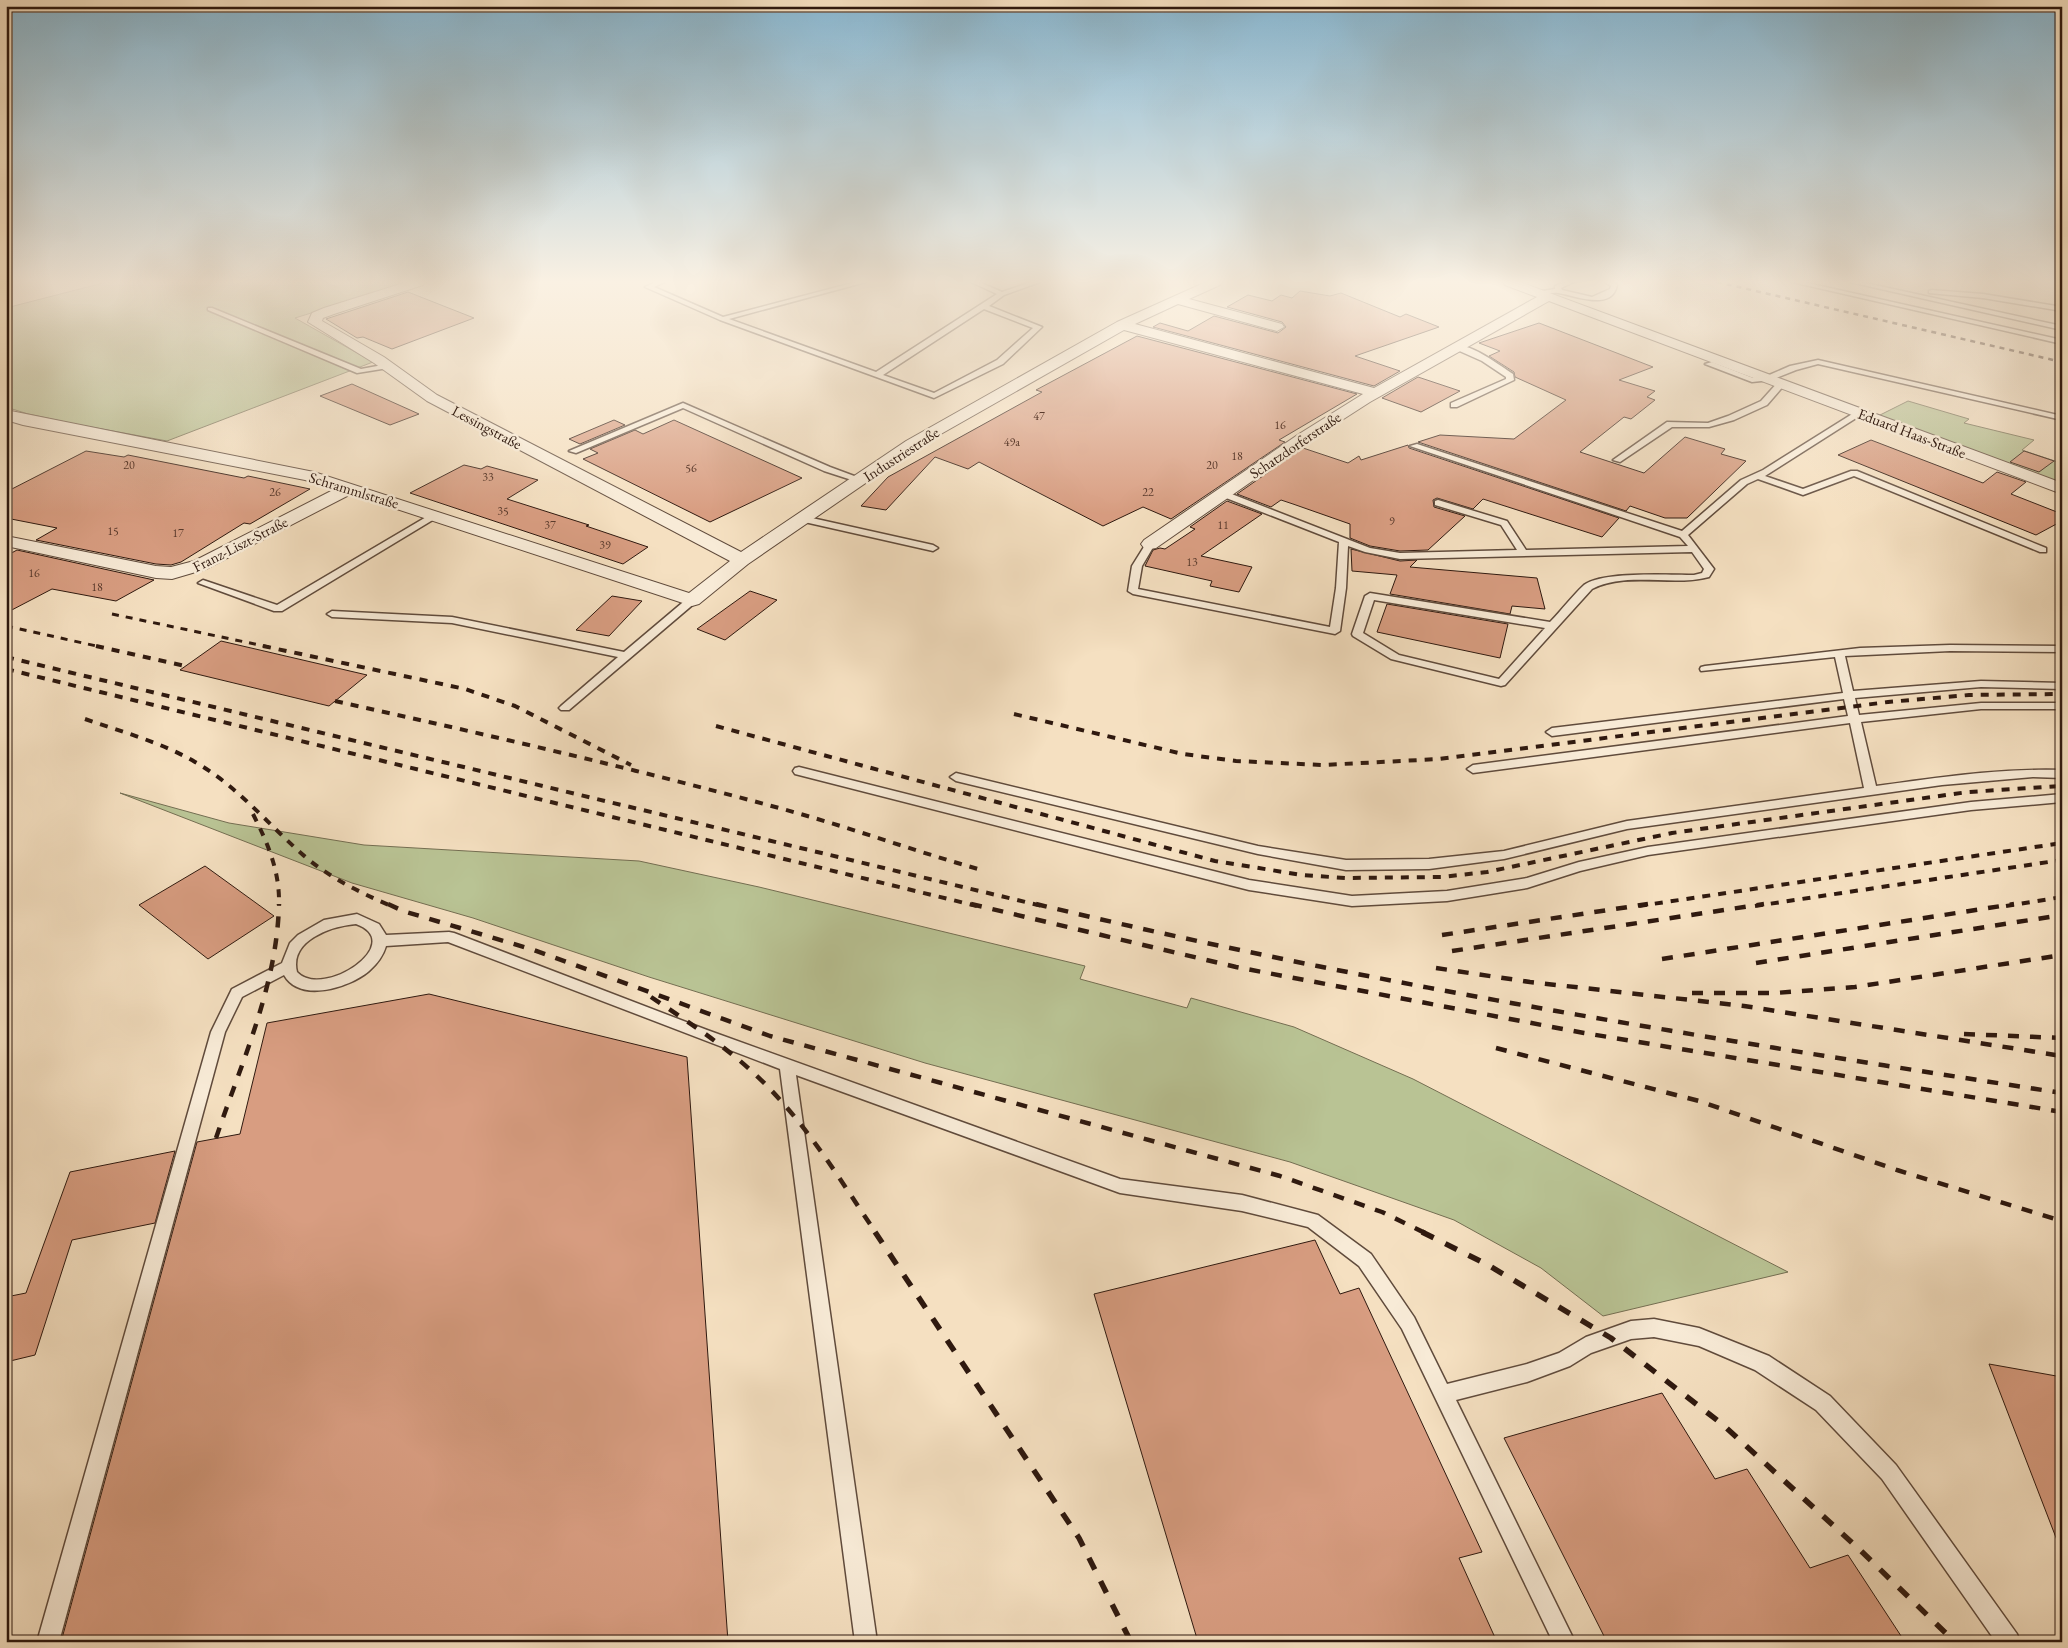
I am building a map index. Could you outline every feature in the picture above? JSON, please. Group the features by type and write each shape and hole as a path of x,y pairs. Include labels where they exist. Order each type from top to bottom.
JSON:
{"street":[{"name":"Lessingstraße","path":"376,359 432,398 742,560"},
{"name":"Industriestraße","path":"692,600 742,560 920,440 1062,359"},
{"path":"1248,359 1375,393"},
{"name":"Schatzdorferstraße","path":"1150,544 1305,437 1375,393 1435,359"},
{"name":"Eduard Haas-Straße","path":"1720,359 2062,489"},
{"name":"Schrammlstraße","path":"6,415 23,420 286,471 350,488 692,600"},
{"name":"Franz-Liszt-Straße","path":"6,541 156,572 172,573 200,565 350,488"}],"lane":[{"path":"331,359 360,371 388,366"},
{"path":"832,359 934,396 1003,359"},
{"path":"876,375 901,359"},
{"path":"1454,405 1510,380 1510,376 1485,359"},
{"path":"1617,460 1670,424 1709,425 1749,411 1764,403 1775,380 1793,368 1818,362 2062,418"},
{"path":"1709,364 1752,380 1775,380"},
{"path":"573,450 683,405 827,469 861,480"},
{"path":"1683,535 1744,482 1758,476 1860,413"},
{"path":"1414,446 1683,535 1708,568 1706,575 1694,578 1627,578 1596,582 1588,588 1501,683 1395,657 1357,634 1370,596 1553,626"},
{"path":"1758,476 1804,492 1854,473 2043,550"},
{"path":"1224,494 1368,550 1400,556 1695,549"},
{"path":"1438,503 1504,523 1523,553"},
{"path":"203,583 278,609 433,516"},
{"path":"803,519 933,548"},
{"path":"1150,544 1137,566 1133,591 1335,631 1341,588 1344,541"},
{"path":"565,708 692,600"},
{"path":"332,614 452,620 627,656"},
{"path":"1705,669 1860,651 1950,648 2062,649"},
{"path":"1839,653 1871,791"},
{"path":"1552,732 1849,695 1981,684 2062,686"},
{"path":"1473,769 1854,718 1981,706 2062,706"},
{"path":"799,771 1249,885 1352,901 1447,896 1527,883 1579,867 1648,851 1971,806 2062,798"},
{"path":"956,777 1258,850 1346,865 1429,864 1504,855 1627,825 1942,781 2032,774 2062,774"},
{"path":"357,919 369,922 377,928 380,941 373,958 363,968 334,982 319,985 305,984 295,979 288,966 287,962 292,951 300,940 312,931 327,924 357,919"},
{"path":"380,941 449,937 787,1065 1120,1186 1242,1203 1312,1220 1365,1260 1408,1322 1564,1642"},
{"path":"48,1642 218,1032 237,993 288,966"},
{"path":"787,1065 866,1642"},
{"path":"1443,1394 1527,1373 1564,1360 1586,1346 1631,1330 1654,1328 1699,1337 1762,1363 1823,1403 1888,1472 2009,1642"}],"green space":[{"path":"6,359 368,359 373,362 167,441 75,424 28,414 6,407"},
{"path":"1908,401 1969,419 1964,423 2034,440 2022,450 2058,462 2062,458 2062,486 1878,416"},
{"path":"120,793 229,823 364,845 639,861 759,887 1085,966 1080,979 1187,1008 1191,998 1294,1027 1413,1079 1788,1272 1603,1316 1541,1268 1454,1220 1290,1162 925,1063 649,977 473,918 352,883"}],"building":[{"path":"1094,359 1224,359 1357,394 1279,440 1285,442 1171,519 1143,507 1103,526 979,462 968,469 935,457 886,510 861,506 888,477 1042,392 1036,390"},
{"path":"1273,359 1364,359 1400,371 1374,386"},
{"path":"1494,359 1632,359 1653,367 1619,380 1655,391 1647,397 1655,400 1631,419 1624,417 1580,452 1644,473 1685,437 1725,449 1721,454 1746,461 1687,518 1665,518 1630,506 1626,511 1418,442 1440,435 1514,439 1566,400 1515,377 1514,372"},
{"path":"1418,377 1460,391 1421,412 1382,398"},
{"path":"352,384 419,414 390,425 320,396"},
{"path":"614,420 625,425 580,444 569,439"},
{"path":"674,420 802,478 710,522 583,459 598,453 590,449 635,430 643,434"},
{"path":"1871,440 1983,483 1997,472 2026,482 2011,494 2062,514 2062,521 2036,535 1838,455"},
{"path":"1408,445 1409,448 1619,518 1602,537 1483,499 1473,509 1437,498 1433,500 1434,507 1465,516 1428,550 1400,551 1370,546 1350,538 1350,524 1293,504 1281,500 1271,507 1237,494 1303,448 1348,463 1359,456 1361,460"},
{"path":"86,451 124,457 128,455 310,489 250,524 244,523 181,562 171,565 156,564 36,540 57,528 6,518 6,492"},
{"path":"2024,451 2054,461 2039,472 2010,462"},
{"path":"464,465 481,469 487,466 538,480 507,499 589,525 586,526 648,547 623,564 410,493"},
{"path":"1227,501 1262,514 1201,556 1252,567 1239,592 1210,586 1212,581 1145,566 1153,550 1165,549 1195,529 1190,527"},
{"path":"1351,549 1400,561 1417,560 1410,567 1537,578 1545,609 1512,606 1510,614 1390,594 1397,575 1352,571"},
{"path":"17,550 154,580 116,601 52,589 6,613 6,556"},
{"path":"750,591 777,600 725,640 697,629"},
{"path":"612,596 642,601 609,636 576,630"},
{"path":"1387,604 1508,624 1500,658 1377,632"},
{"path":"221,641 367,675 329,706 180,670"},
{"path":"205,866 274,916 208,959 139,905"},
{"path":"429,994 687,1057 728,1642 61,1642 197,1142 240,1134 267,1023"},
{"path":"175,1151 155,1223 72,1240 35,1355 6,1362 6,1297 26,1293 70,1172"},
{"path":"1315,1240 1340,1294 1359,1288 1482,1552 1459,1558 1497,1642 1198,1642 1094,1294"},
{"path":"1989,1364 2062,1377 2062,1548 2060,1548"},
{"path":"1662,1393 1715,1479 1747,1469 1810,1568 1848,1555 1905,1642 1607,1642 1504,1438"}],"railway":[{"path":"2049,359 2062,362"},
{"path":"112,614 269,647"},
{"path":"6,626 101,647"},
{"path":"96,646 185,666"},
{"path":"263,646 465,689 515,706 631,765"},
{"path":"6,657 1042,906"},
{"path":"6,669 977,906"},
{"path":"1014,714 1183,754 1236,761 1323,765 1439,759 1888,702 1969,695 2062,694"},
{"path":"335,701 558,752 724,793 804,815 978,869"},
{"path":"85,719 155,743 182,755 210,771 238,793 302,854 322,870 391,906"},
{"path":"716,726 1215,861 1302,875 1345,878 1442,877 1487,872 1672,833 1968,792 2062,786"},
{"path":"253,814 272,858 279,893 279,904"},
{"path":"1639,906 2062,843"},
{"path":"1755,906 2062,860"},
{"path":"2006,906 2062,897"},
{"path":"216,1138 247,1052 265,994 277,934 279,904"},
{"path":"388,904 403,911 534,950 770,1036 1280,1176 1382,1212 1425,1233"},
{"path":"971,904 1236,967 1584,1033 2062,1112"},
{"path":"1036,904 1291,961 1419,986 1676,1032 2062,1093"},
{"path":"1442,935 1648,904"},
{"path":"1452,951 1764,904"},
{"path":"1662,959 2014,904"},
{"path":"1756,963 2062,915"},
{"path":"1692,993 1775,993 1855,987 2062,955"},
{"path":"1436,968 1530,982 1744,1006 2062,1056"},
{"path":"651,997 729,1052 771,1090 814,1141 876,1233"},
{"path":"1964,1034 2062,1038"},
{"path":"1496,1048 1699,1101 1897,1170 2062,1221"},
{"path":"875,1232 1079,1538 1131,1642"},
{"path":"1422,1232 1488,1265 1611,1338 1722,1424 1858,1548 1955,1642"}]}
